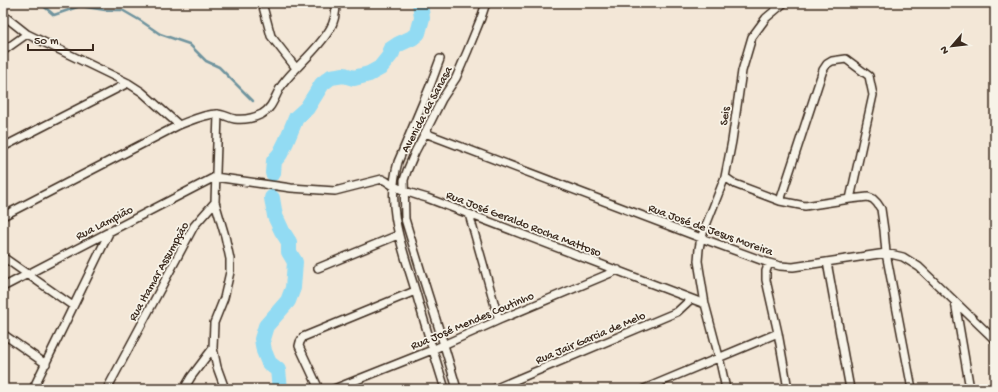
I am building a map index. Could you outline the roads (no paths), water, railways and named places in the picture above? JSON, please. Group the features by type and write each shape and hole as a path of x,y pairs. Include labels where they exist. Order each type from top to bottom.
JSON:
{"street":[{"path":"262,3 271,36 296,68"},
{"path":"3,216 179,125 198,117 218,114 236,119 249,118 262,114 270,109 282,86 296,68 316,49 331,28 336,15 336,3"},
{"name":"Avenida da Sanasa","path":"457,389 405,219 404,180 415,152 442,99 456,78 486,3"},
{"name":"Seis","path":"726,389 705,304 698,260 699,249 701,238 726,177 742,71 752,37 766,18 783,4"},
{"path":"3,15 27,34 128,83 142,92 179,125"},
{"path":"3,52 27,34"},
{"name":"Avenida da Sanasa","path":"440,59 398,162 394,187 394,215 398,235 445,389"},
{"path":"780,201 824,70 827,64 832,61 846,59 869,76 873,95 850,199"},
{"path":"3,147 128,83"},
{"path":"218,114 215,202 230,259 230,272 224,298 214,323 213,348 217,367 225,389"},
{"name":"Rua José de Jesus Moreira","path":"425,133 701,238 780,266 793,267 886,253 903,257 918,267 995,340"},
{"name":"Rua José Geraldo Rocha Mattoso","path":"215,177 291,188 335,192 382,179 388,181 394,187 427,198 705,304"},
{"name":"Rua Lampião","path":"3,287 215,177"},
{"path":"726,177 735,184 780,201 805,206 850,199 868,198 873,199 877,203 881,209 886,253 912,389"},
{"name":"Rua Itamar Assumpção","path":"107,389 194,226 215,202"},
{"path":"469,214 499,320"},
{"path":"33,389 110,231"},
{"path":"318,268 398,235"},
{"path":"3,257 74,306"},
{"path":"827,262 850,389"},
{"path":"769,263 766,271 766,280 778,332 788,389"},
{"name":"Rua José Mendes Coutinho","path":"334,389 444,345 618,270"},
{"path":"318,389 299,346 302,337 415,291"},
{"name":"Rua Jair Garcia de Melo","path":"494,389 677,312 690,299"},
{"path":"955,301 970,389"},
{"path":"644,389 778,332"},
{"path":"3,334 46,364"},
{"path":"184,389 190,377 213,348"}],"waterway":[{"path":"40,3 54,15 80,6 105,10 122,10 160,34 189,44 206,61 219,67 253,101"},
{"path":"273,173 274,161 280,154 296,118 307,108 322,84 331,77 344,75 354,78 369,74 380,68 392,53 390,50 418,33 422,18 420,3"},
{"path":"272,198 275,216 289,242 289,252 295,262 293,288 288,301 266,326 262,339 264,351 269,363 278,370 280,389"}]}
